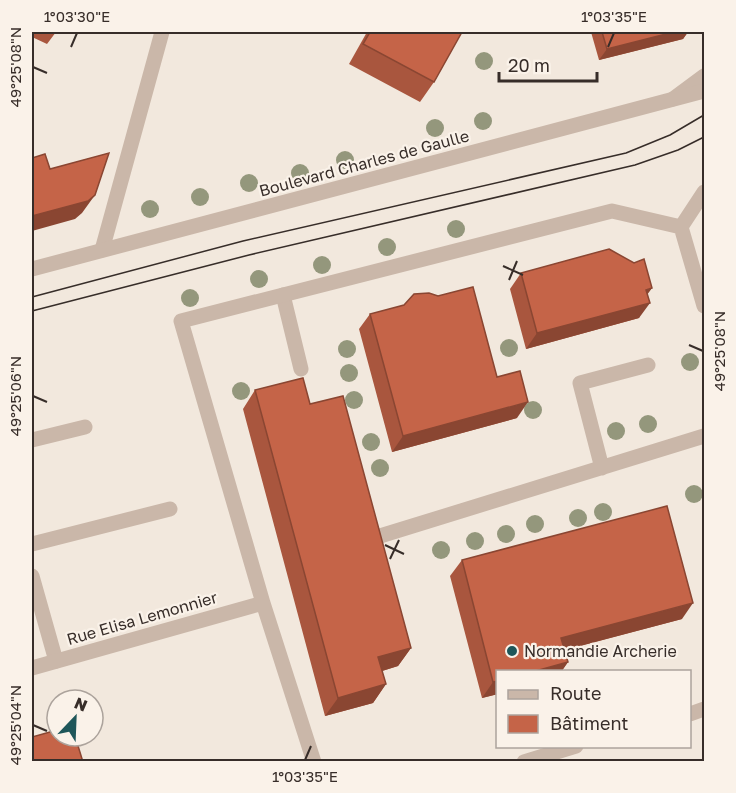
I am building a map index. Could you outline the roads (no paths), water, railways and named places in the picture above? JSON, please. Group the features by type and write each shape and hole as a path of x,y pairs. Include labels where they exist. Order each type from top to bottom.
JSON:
{"street":[{"path":"102,250 162,32"},
{"path":"671,100 705,76"},
{"name":"Boulevard Charles de Gaulle","path":"32,268 705,91"},
{"path":"681,227 705,192"},
{"path":"314,762 263,603 180,321 612,211 681,227"},
{"path":"681,227 705,306"},
{"path":"283,295 301,369"},
{"path":"602,468 580,383 648,365"},
{"path":"32,440 85,427"},
{"path":"380,536 705,436"},
{"path":"32,544 170,509"},
{"path":"32,576 56,661"},
{"name":"Rue Elisa Lemonnier","path":"32,668 263,603"},
{"path":"524,762 573,748"}],"tram line":[{"path":"32,297 243,241 626,153 670,135 704,115"},
{"path":"32,311 249,255 635,165 678,150 704,137"}],"place":[{"name":"Normandie Archerie","path":"512,651"}]}
